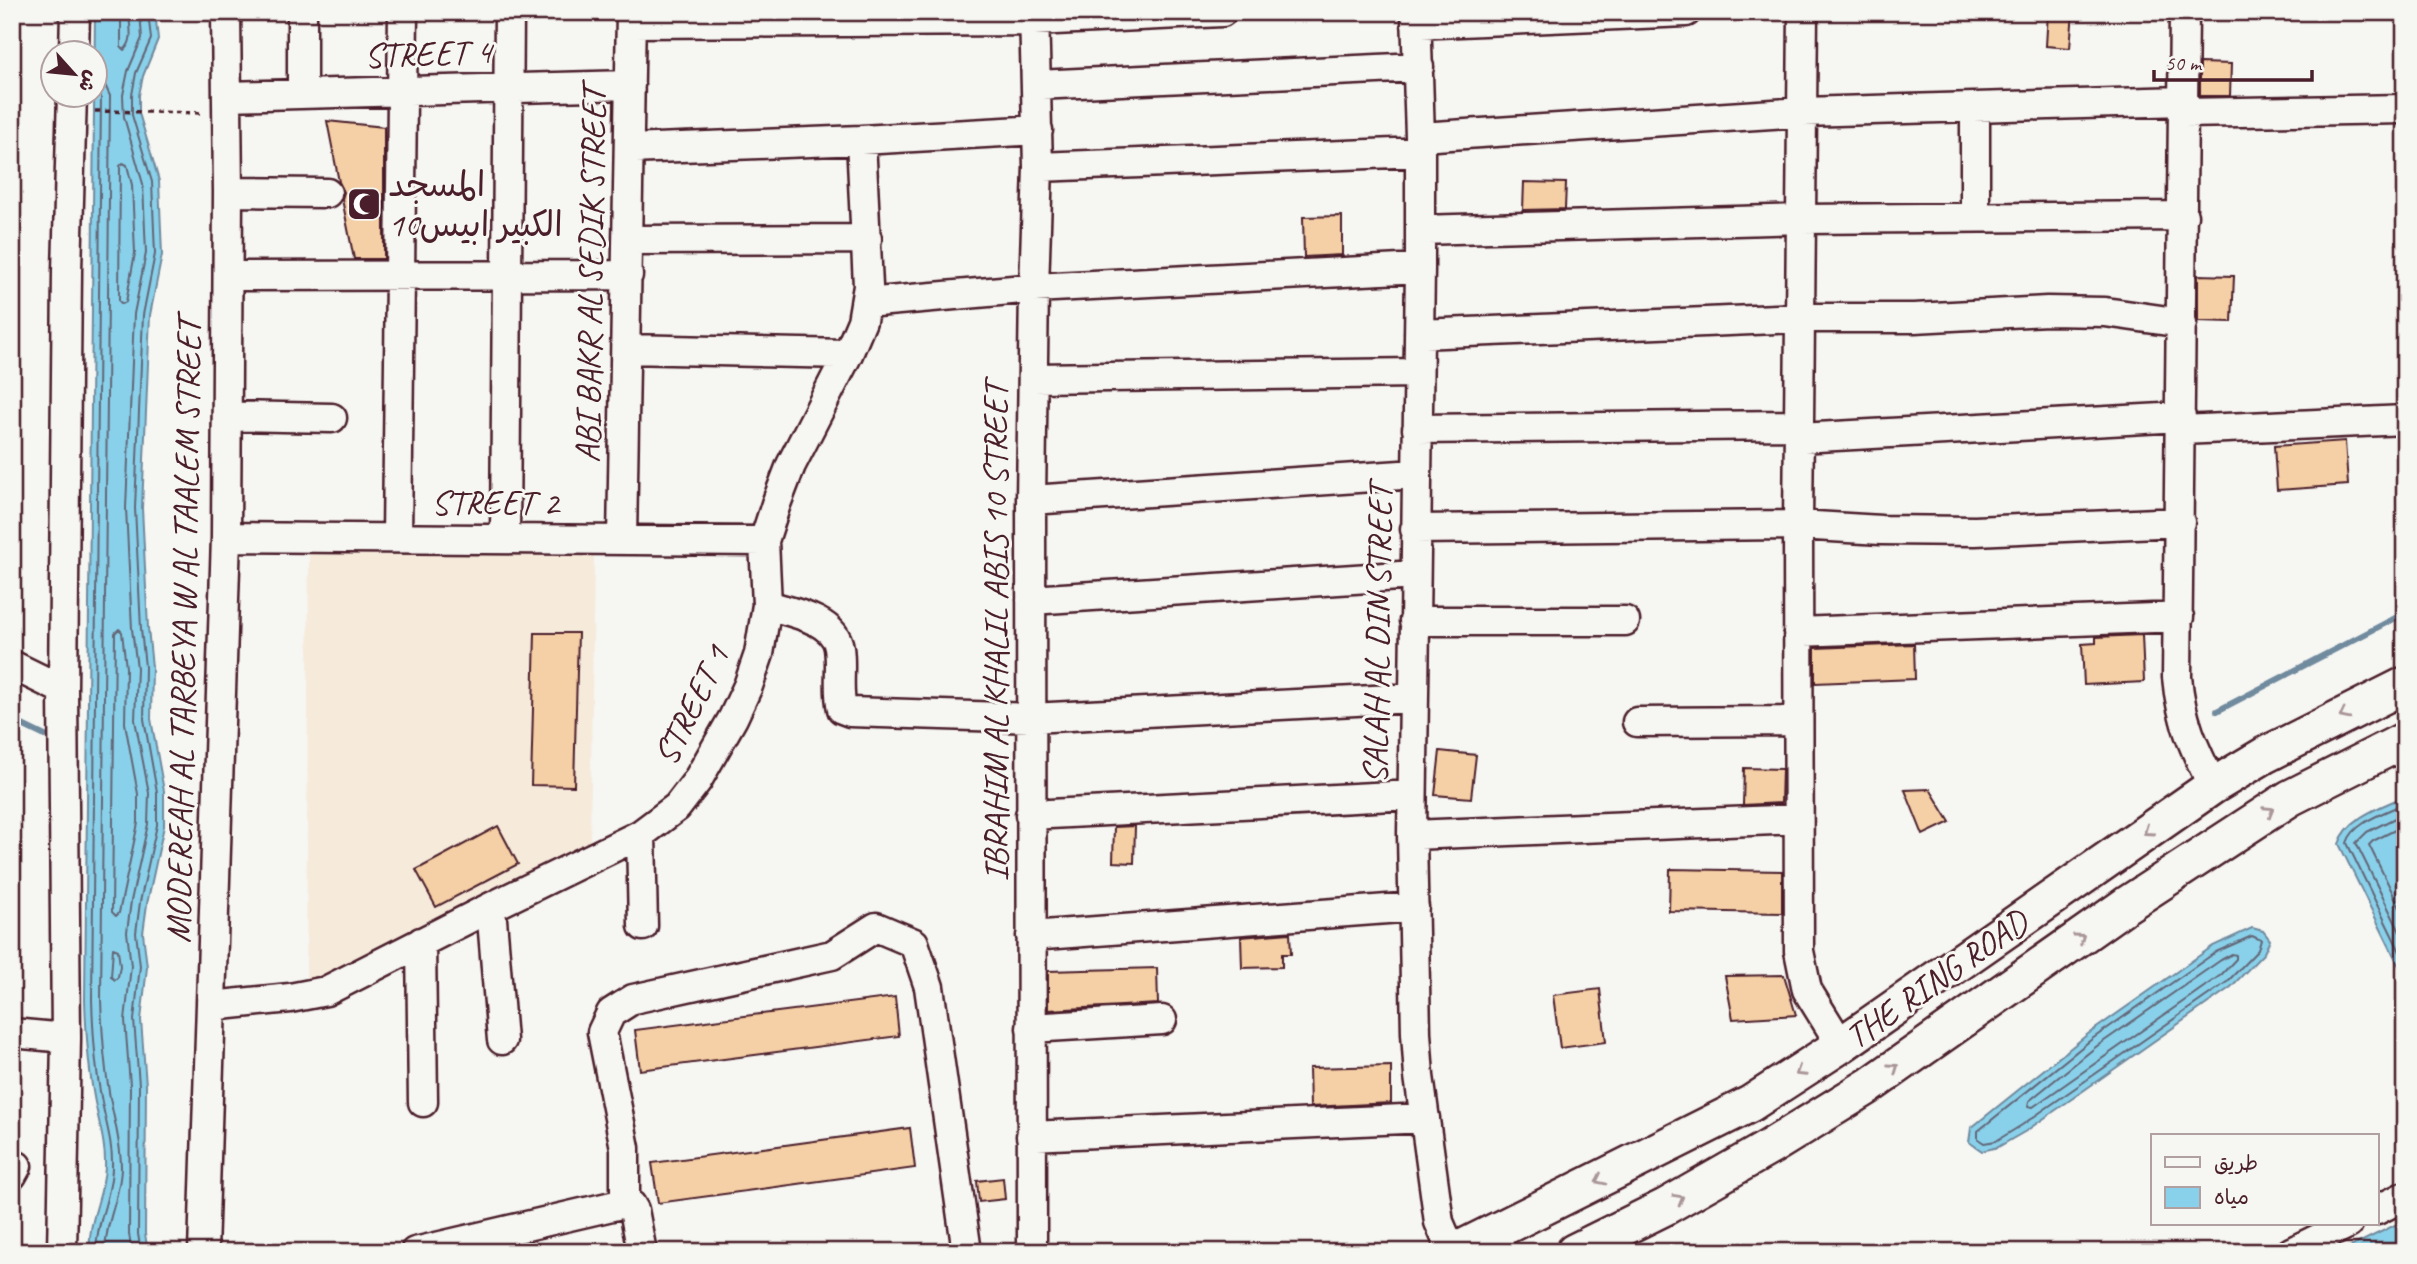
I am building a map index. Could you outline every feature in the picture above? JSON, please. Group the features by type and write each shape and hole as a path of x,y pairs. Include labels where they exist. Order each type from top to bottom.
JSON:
{"main road":[{"name":"THE RING ROAD","path":"1453,1252 1750,1104 1841,1045 2213,786 2265,755 2405,685"},
{"name":"THE RING ROAD","path":"1574,1252 1665,1207 1770,1147 1869,1086 2126,905 2278,806 2405,740"}],"street":[{"path":"74,38 75,12"},
{"name":"MODEREAH AL TARBEYA W AL TAALEM STREET","path":"203,1252 226,537 226,12"},
{"path":"302,12 302,94"},
{"path":"397,538 403,12"},
{"path":"505,539 509,12"},
{"path":"631,18 1034,17 1222,12"},
{"path":"1416,18 1686,12"},
{"path":"1803,12 1798,525 1799,951 1807,990 1841,1045"},
{"path":"2184,12 2178,677 2179,700 2190,742 2213,786"},
{"name":"IBRAHIM AL KHALIL ABIS 10 STREET","path":"1032,1252 1031,500 1038,167 1034,17"},
{"name":"ABI BAKR AL SEDIK STREET","path":"622,540 631,18"},
{"name":"SALAH AL DIN STREET","path":"1416,18 1419,67 1420,268 1412,835 1417,1044 1424,1118 1439,1222 1453,1252"},
{"path":"1037,85 1419,67"},
{"name":"STREET 4","path":"227,105 302,94 630,85"},
{"path":"62,1252 65,1038 63,690 67,271 72,108"},
{"path":"1975,108 1975,217"},
{"path":"1038,167 1420,145 1802,112 1975,108 2405,109"},
{"path":"629,149 1038,130"},
{"name":"STREET 1","path":"211,1006 290,998 326,991 641,834 677,807 698,781 748,686 759,654 767,605 764,541 791,465 862,321 867,286 867,239 861,140"},
{"path":"228,192 327,193"},
{"path":"1420,230 1801,219 2183,216"},
{"path":"628,240 867,239"},
{"path":"865,303 1034,288 1420,268"},
{"path":"228,276 628,275"},
{"path":"1419,334 1801,318 1914,318 2047,311 2105,312 2182,323"},
{"path":"626,349 848,354"},
{"path":"1032,378 1418,373"},
{"path":"227,416 332,418"},
{"path":"1417,429 1799,431 2405,420"},
{"path":"1031,500 1416,474"},
{"path":"1415,529 1798,525 1881,530 1975,531 2180,522"},
{"name":"STREET 2","path":"226,537 764,541"},
{"path":"1031,600 1415,575"},
{"path":"767,605 801,615 826,627 836,636 839,648 840,700 842,709 850,712 1031,718 1412,698"},
{"path":"1798,632 2179,618"},
{"path":"1413,621 1625,621"},
{"path":"12,665 63,690"},
{"path":"1637,722 1798,721"},
{"path":"1030,815 1412,795"},
{"path":"1412,835 1798,819"},
{"path":"641,834 643,926"},
{"path":"491,907 502,1040"},
{"path":"1031,936 1414,907"},
{"path":"625,1203 625,1148 602,1032 611,1013 633,999 832,955 876,927 915,943 929,987 967,1252"},
{"path":"421,943 423,1102"},
{"path":"1031,1028 1163,1020"},
{"path":"12,1034 65,1038"},
{"path":"1031,1136 1424,1118"},
{"path":"2378,1210 2405,1196"},
{"path":"415,1252 625,1203 631,1205 634,1210 642,1252"},
{"path":"2291,1252 2344,1226"}],"path":[{"path":"108,103 227,105"}],"shaded area":[{"path":"309,554 594,555 590,844 306,986"}],"water":[{"path":"95,12 155,12 158,39 143,76 139,95 139,113 159,181 162,255 150,315 142,508 152,667 151,719 164,791 164,826 143,933 147,967 141,1020 146,1085 145,1234 148,1252 90,1252 91,1230 105,1167 103,1140 90,1073 85,1000 94,108 108,108 108,38 95,38"},
{"path":"2405,796 2405,978 2339,844 2343,835 2358,820"},
{"path":"2252,928 2263,931 2270,940 2264,953 2231,987 2026,1131 1998,1147 1982,1151 1969,1142 1971,1128 2088,1034 2213,946"},
{"path":"2405,1220 2405,1252 2340,1252"}],"building":[{"path":"2048,12 2073,12 2070,48 2046,46"},
{"path":"2200,63 2231,64 2230,96 2200,96"},
{"name":"المسجد الكبير ابيس10","path":"327,121 384,127 384,259 354,259 342,199 344,192 339,182"},
{"path":"1524,182 1566,183 1565,209 1523,210"},
{"path":"1342,216 1342,255 1304,257 1303,217"},
{"path":"2198,275 2234,276 2232,322 2198,321"},
{"path":"2345,441 2348,485 2277,490 2274,446"},
{"path":"535,633 578,633 574,786 531,785"},
{"path":"2142,635 2144,682 2084,685 2082,644 2096,643 2096,637"},
{"path":"1914,644 1915,679 1815,683 1815,648"},
{"path":"1440,751 1476,755 1471,798 1435,795"},
{"path":"1744,768 1782,769 1781,803 1743,805"},
{"path":"1930,789 1950,822 1923,835 1905,790"},
{"path":"498,826 518,864 436,907 416,870"},
{"path":"1135,826 1134,863 1113,862 1114,827"},
{"path":"1670,869 1782,871 1782,913 1669,911"},
{"path":"1290,933 1291,954 1282,954 1282,967 1242,968 1241,937"},
{"path":"1157,968 1158,1004 1048,1010 1048,971"},
{"path":"1784,975 1796,1015 1733,1019 1725,976"},
{"path":"1600,989 1606,1042 1560,1048 1553,995"},
{"path":"895,997 899,1036 640,1070 635,1030"},
{"path":"1391,1066 1391,1103 1310,1107 1309,1068"},
{"path":"910,1128 915,1168 658,1203 652,1163"},
{"path":"1003,1178 1005,1199 979,1202 977,1181"}],"waterway":[{"path":"2217,711 2405,613"},
{"path":"12,720 45,736"}],"place":[{"name":"المسجد الكبير ابيس10","path":"364,204"}]}
